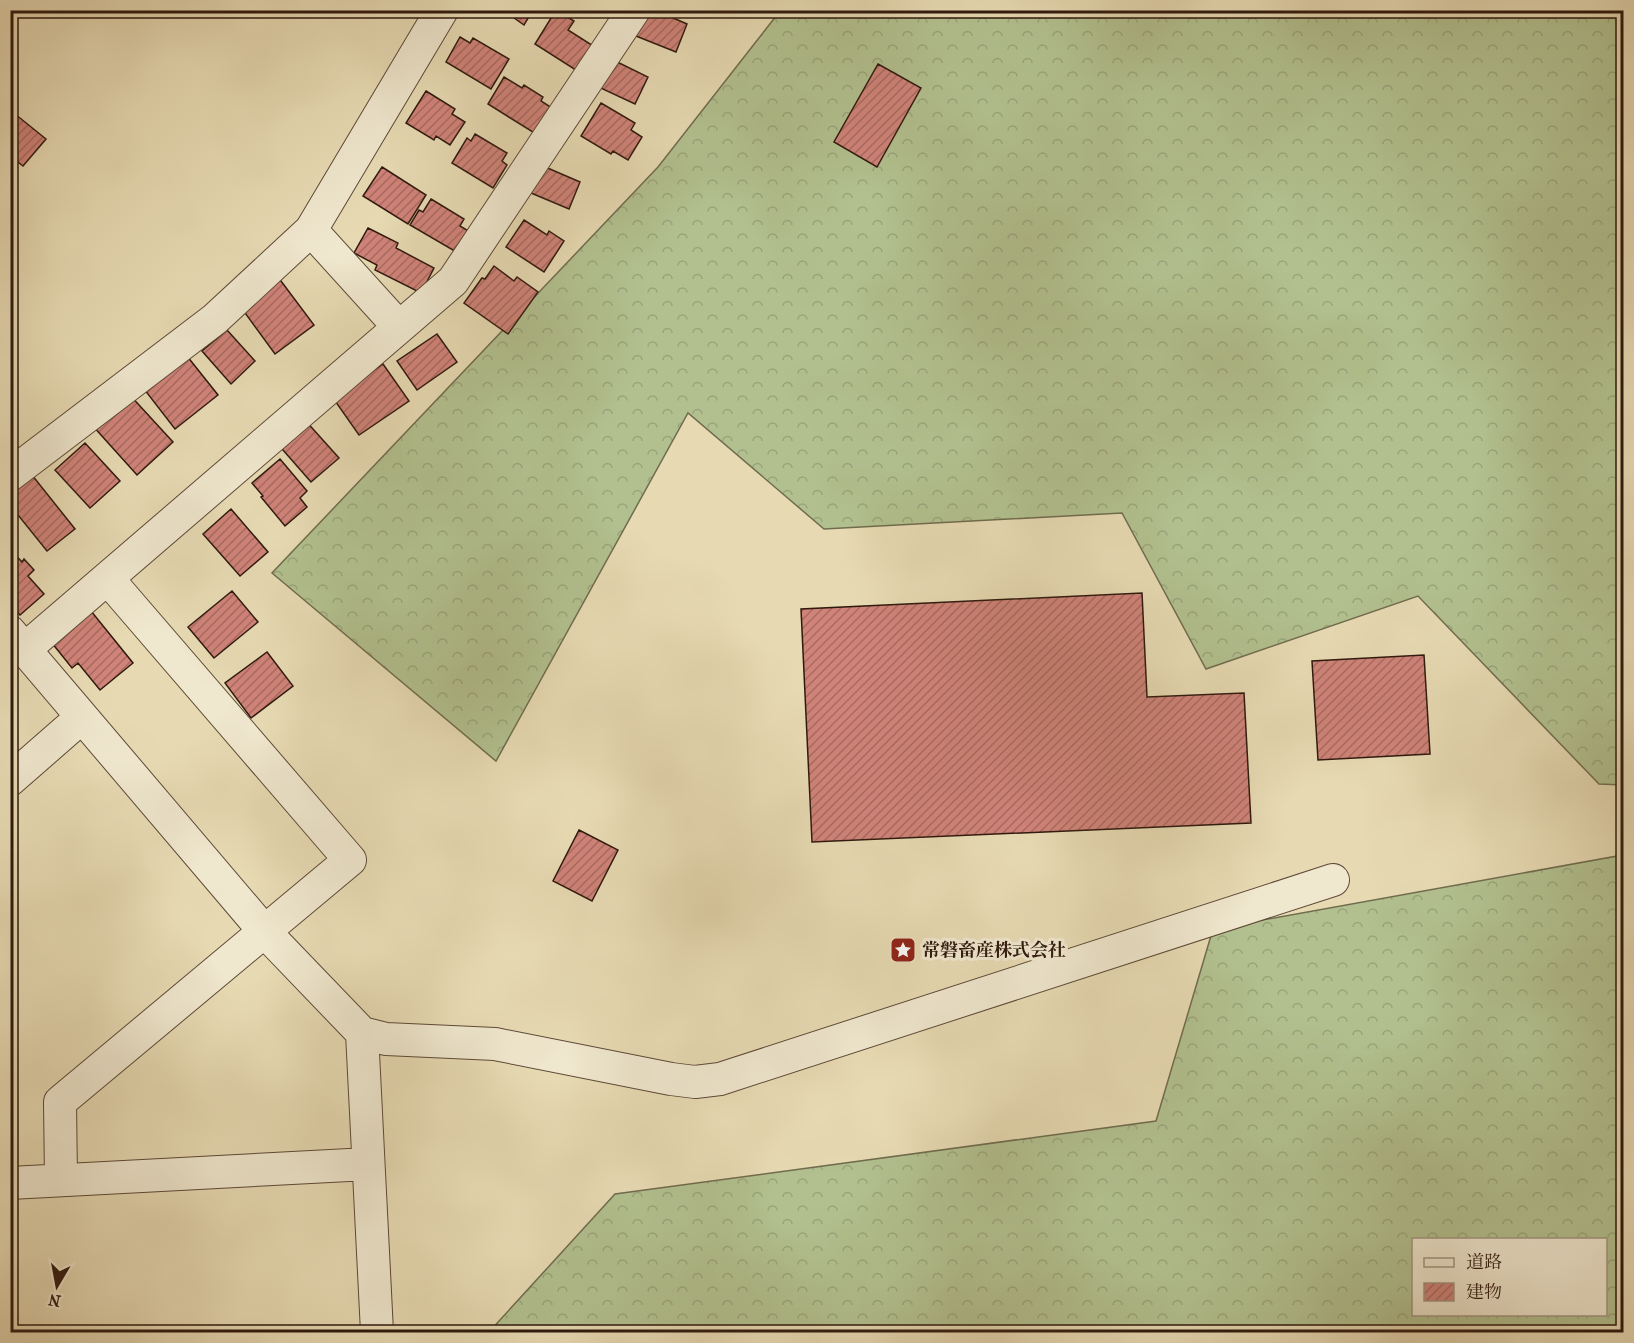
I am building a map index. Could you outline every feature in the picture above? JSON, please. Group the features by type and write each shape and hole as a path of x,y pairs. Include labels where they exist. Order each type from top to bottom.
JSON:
{"street":[{"path":"10,475 215,318 310,230 442,10"},
{"path":"634,10 453,280 108,579 18,641 265,932 362,1034 386,1039 495,1044 671,1079 695,1082 720,1079 1333,880"},
{"path":"310,230 399,327"},
{"path":"62,1180 60,1102 350,860 108,579"},
{"path":"10,780 82,717"},
{"path":"362,1034 377,1332"},
{"path":"10,1183 368,1164"}],"green space":[{"path":"780,11 1623,11 1623,785 1599,784 1418,596 1206,669 1122,513 824,529 688,413 496,761 272,573 658,167"},
{"path":"1623,855 1623,1332 489,1332 615,1194 1156,1121 1213,929"}],"building":[{"path":"503,10 533,10 524,25"},
{"path":"556,10 574,21 568,30 598,49 582,74 535,44"},
{"path":"641,10 655,10 687,24 676,52 631,34"},
{"path":"460,37 470,43 473,38 509,59 491,89 446,62"},
{"path":"605,56 648,77 635,104 592,84"},
{"path":"878,64 921,88 877,167 834,142"},
{"path":"504,77 522,88 524,85 543,97 541,101 552,108 536,134 488,104"},
{"path":"426,91 455,109 452,114 465,122 450,145 436,136 434,140 406,123"},
{"path":"601,103 635,123 631,130 642,137 628,160 613,151 611,154 581,136"},
{"path":"10,110 46,139 23,166 10,156"},
{"path":"475,134 507,153 502,161 507,165 493,188 452,163 467,138 471,141"},
{"path":"536,163 580,182 569,209 524,190"},
{"path":"382,167 426,195 408,224 363,196"},
{"path":"431,199 464,219 460,226 470,232 458,253 410,225 419,210 423,212"},
{"path":"524,220 547,235 549,231 564,241 544,272 506,247"},
{"path":"368,228 398,243 396,248 434,268 421,293 375,270 377,265 354,253"},
{"path":"494,266 514,281 517,277 538,292 508,334 464,303"},
{"path":"278,277 314,325 275,354 240,306"},
{"path":"227,330 255,361 231,384 202,351"},
{"path":"437,334 457,362 417,390 397,361"},
{"path":"187,356 218,395 175,429 144,389"},
{"path":"383,364 409,401 359,435 333,398"},
{"path":"128,393 173,442 137,475 92,425"},
{"path":"304,419 339,458 311,482 276,442"},
{"path":"85,443 120,481 90,508 55,470"},
{"path":"280,459 307,491 300,498 307,507 285,526 252,483"},
{"path":"28,470 75,529 47,551 10,505 10,484"},
{"path":"231,509 268,552 240,576 203,534"},
{"path":"10,549 22,562 24,559 34,570 28,576 44,594 20,615 10,604"},
{"path":"232,591 258,622 214,658 188,627"},
{"path":"1142,593 1147,697 1244,693 1251,823 812,842 801,609"},
{"path":"91,611 133,663 100,690 78,663 72,668 52,643"},
{"path":"267,652 293,686 251,718 225,683"},
{"path":"1424,655 1430,754 1318,760 1312,661"},
{"path":"579,830 618,850 592,901 553,881"}],"place":[{"name":"常磐畜産株式会社","path":"903,950"}]}
